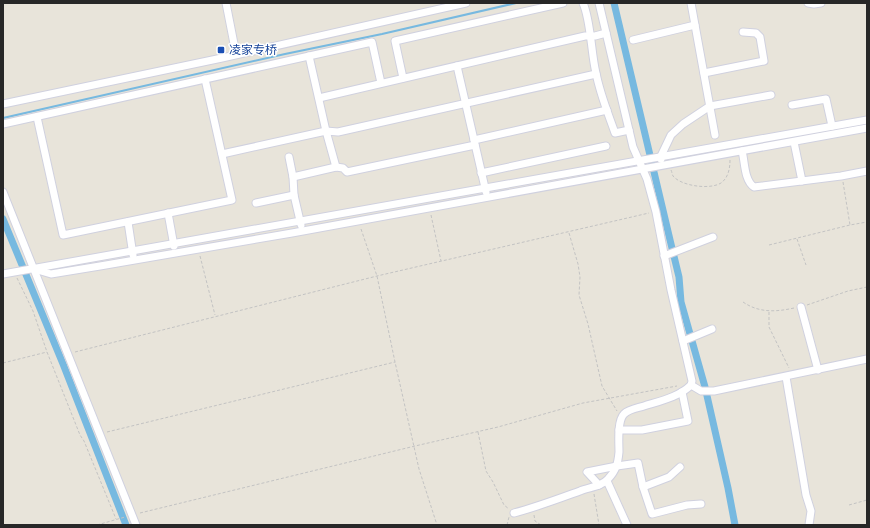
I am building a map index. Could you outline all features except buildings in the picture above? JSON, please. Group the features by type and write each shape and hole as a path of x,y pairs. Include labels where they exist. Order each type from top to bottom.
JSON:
{"street":[{"path":"226,3 236,54"},
{"path":"3,104 466,3"},
{"path":"403,78 395,41 563,3"},
{"path":"582,3 590,36 596,74 615,133 629,130"},
{"path":"599,3 629,130 638,160 646,168 667,255 685,341 691,376 691,385"},
{"path":"690,3 715,135"},
{"path":"808,3 821,3"},
{"path":"633,40 695,25"},
{"path":"704,73 764,61 760,37 756,33 743,32"},
{"path":"319,98 606,33"},
{"path":"3,124 372,42 381,83"},
{"path":"309,56 326,131 336,167"},
{"path":"457,66 487,197"},
{"path":"222,154 326,131 338,132 596,74"},
{"path":"37,117 63,235 232,200 205,79"},
{"path":"658,156 671,135 683,124 710,106 771,95"},
{"path":"792,105 826,99 832,126"},
{"path":"293,177 336,167 343,168 347,172 474,143 607,110"},
{"path":"3,274 658,156 867,120"},
{"path":"34,269 51,274 199,249 867,128"},
{"path":"794,142 802,181"},
{"path":"481,173 606,146"},
{"path":"742,151 748,180 750,185 754,187 841,176 867,171"},
{"path":"658,156 663,165"},
{"path":"289,157 293,177 294,195 302,231"},
{"path":"3,192 69,354 136,525"},
{"path":"256,202 294,195"},
{"path":"168,213 175,253"},
{"path":"128,222 134,260"},
{"path":"667,255 713,237"},
{"path":"801,307 818,370"},
{"path":"685,341 712,329"},
{"path":"691,385 701,391 714,392 867,359"},
{"path":"789,376 806,495 810,511 809,525"},
{"path":"514,513 607,481 618,463 619,430 621,419 624,414 631,410 673,397 691,385"},
{"path":"619,430 642,430 688,421 682,392"},
{"path":"596,486 587,472 638,463 643,487 652,514 687,505 701,504"},
{"path":"643,487 670,477 680,467"},
{"path":"607,481 627,525"}],"path":[{"path":"663,165 680,182 696,186 712,186 721,183 728,175 730,168 730,153"},
{"path":"841,176 850,225"},
{"path":"429,207 441,262"},
{"path":"69,354 377,276 656,212"},
{"path":"359,220 362,235 377,276 419,469 438,525"},
{"path":"769,245 867,222"},
{"path":"569,233 578,264 580,277 579,295 584,316 588,324 602,386 621,419"},
{"path":"796,238 806,265"},
{"path":"199,249 215,316"},
{"path":"14,272 32,311 46,352 116,520"},
{"path":"743,302 752,308 769,311 801,307 867,287"},
{"path":"769,311 770,327 788,364 789,376"},
{"path":"3,363 46,352"},
{"path":"100,433 395,362"},
{"path":"97,525 132,515 478,432 564,407 676,386 691,385"},
{"path":"478,432 486,472 493,482 504,505 514,513"},
{"path":"596,486 599,525"},
{"path":"849,505 867,500"},
{"path":"532,508 535,521 541,525"}],"waterway":[{"path":"3,118 516,3"},
{"path":"614,3 679,277 681,302 705,387 735,525"},
{"path":"3,219 63,364 126,525"}],"place":[{"name":"凌家专桥","path":"221,50"}]}
